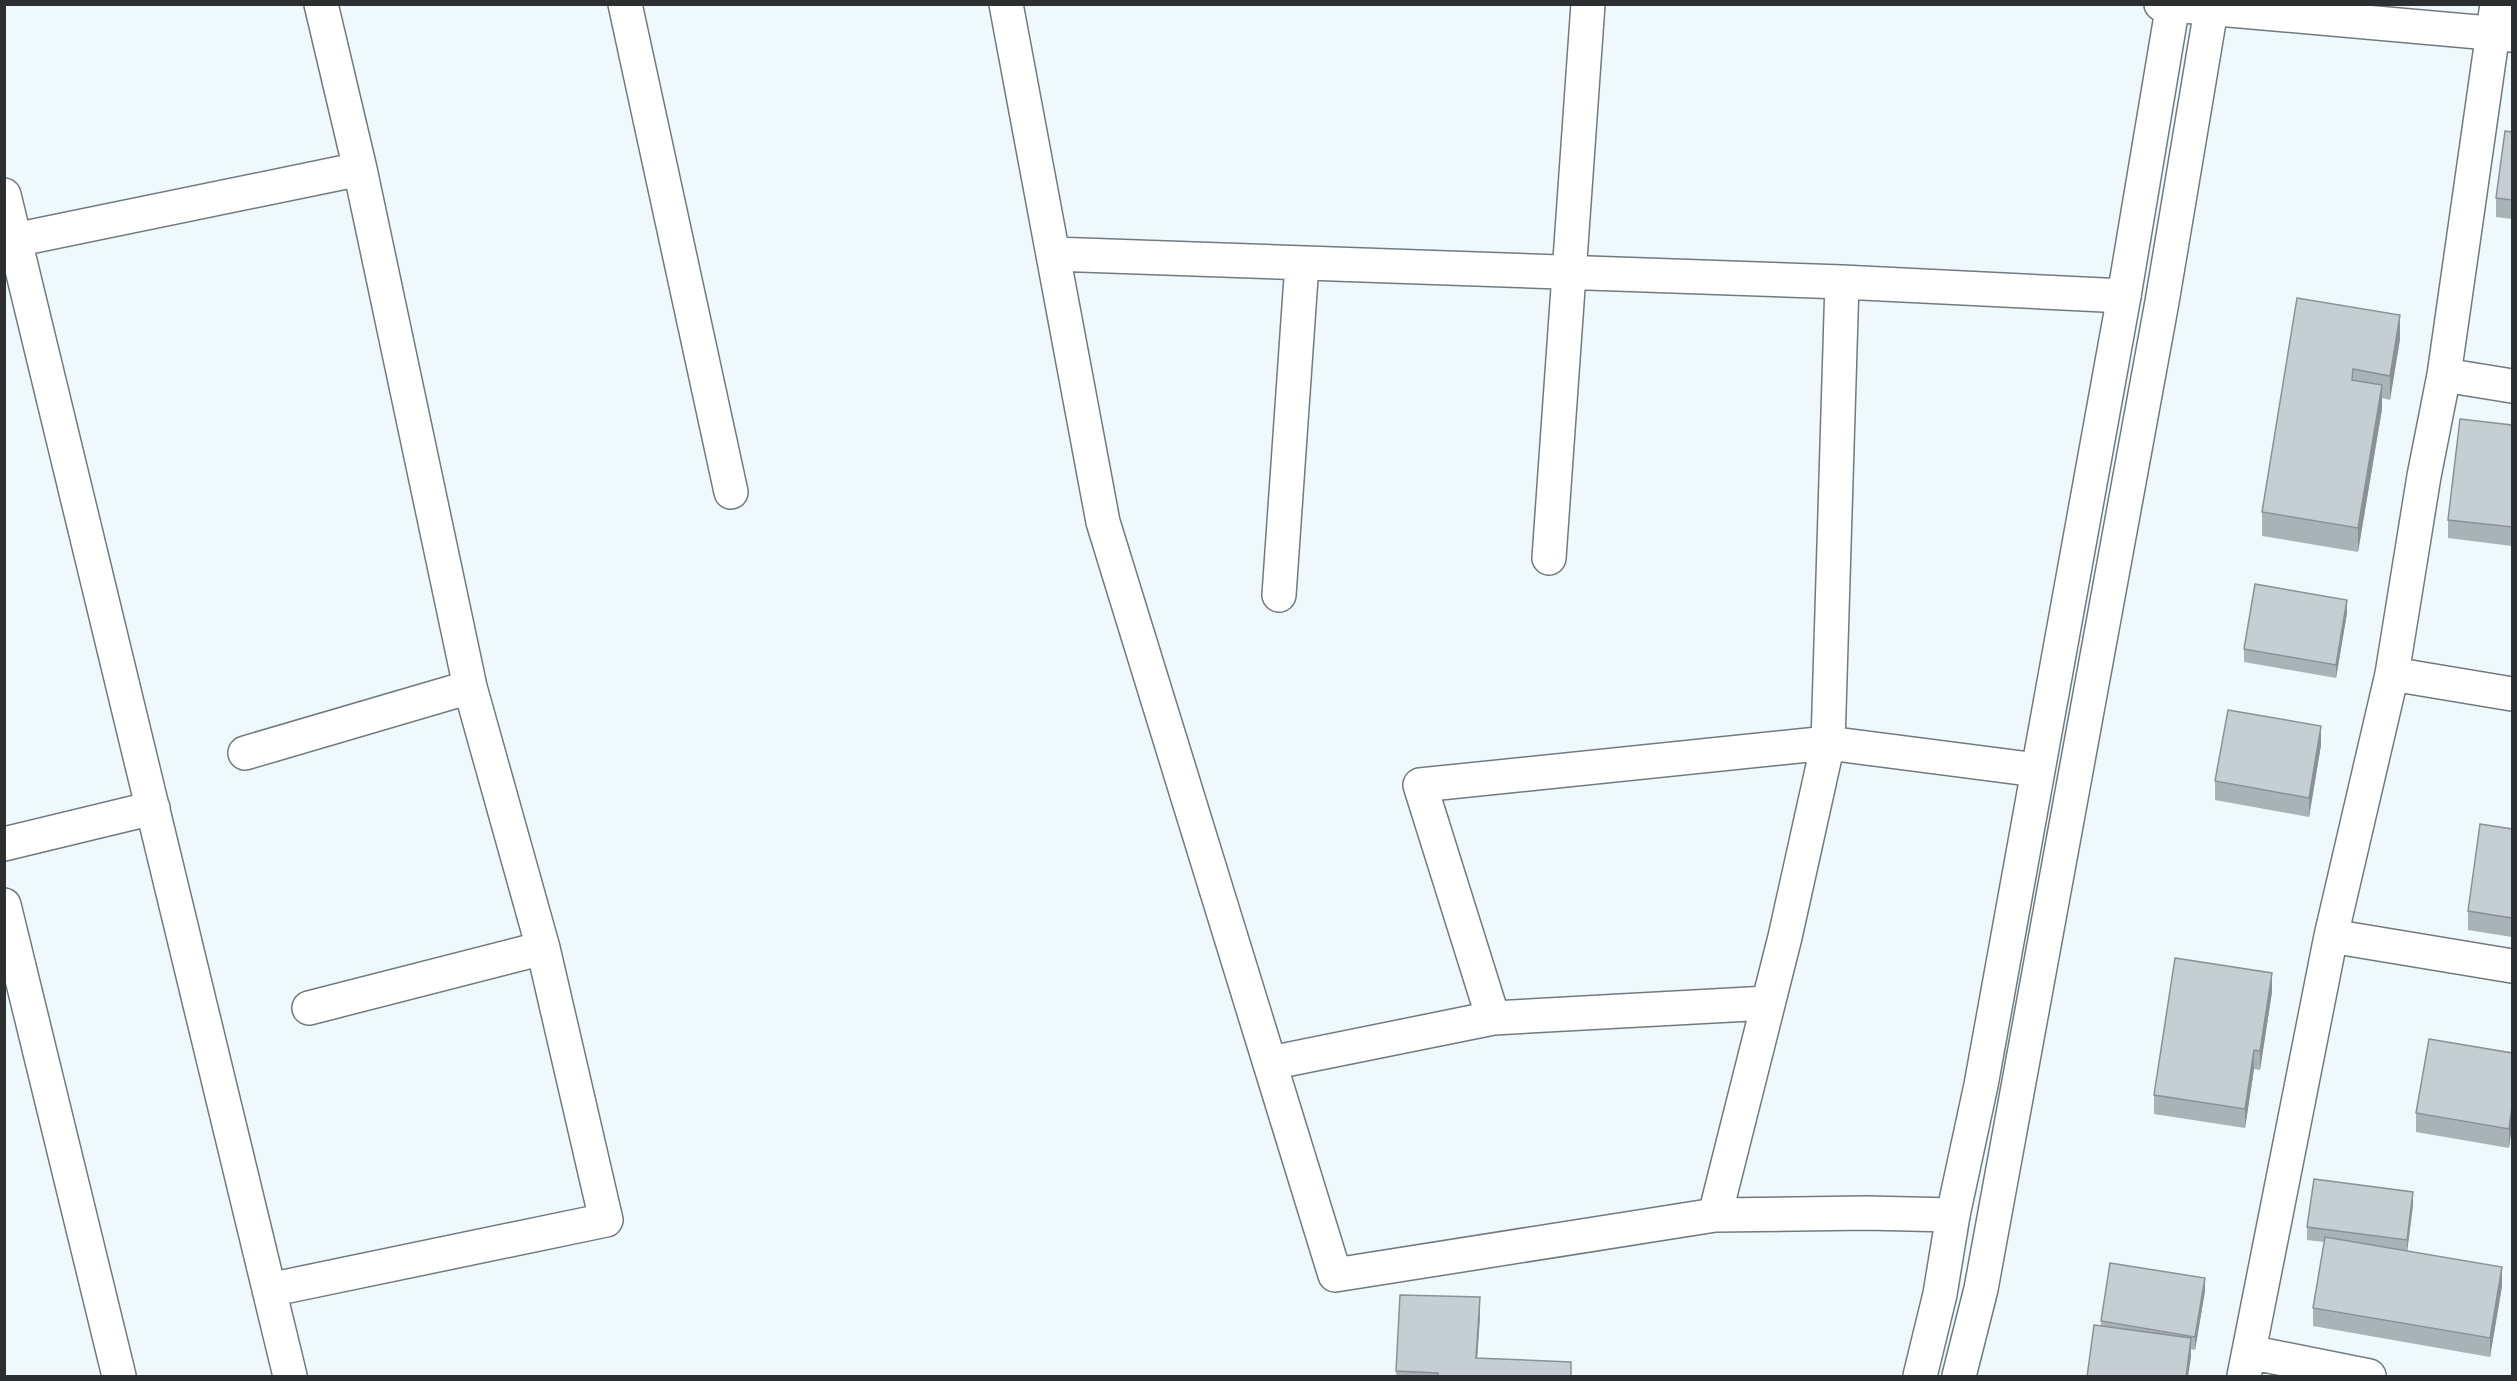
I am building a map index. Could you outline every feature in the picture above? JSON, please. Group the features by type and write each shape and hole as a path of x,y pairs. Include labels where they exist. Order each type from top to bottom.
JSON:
{"street":[{"path":"269,1290 606,1220 543,948 470,687 360,169 321,4"},
{"path":"625,4 731,492"},
{"path":"1006,4 1103,522 1335,1275 1715,1215 1866,1213 1953,1215"},
{"path":"1549,558 1571,272 1588,4"},
{"path":"1920,1377 1940,1294 1953,1215 1981,1085 2124,296 2169,5 2501,24 2444,375 2424,476 2392,674 2331,936 2246,1364 2368,1377"},
{"path":"1959,1377 1982,1289 2162,302 2212,7"},
{"path":"15,240 360,169"},
{"path":"4,195 290,1377"},
{"path":"1053,254 1842,282 2124,296"},
{"path":"1279,595 1302,263"},
{"path":"1715,1215 1768,1003 1827,743 1842,282"},
{"path":"2444,375 2512,386"},
{"path":"2392,674 2512,694"},
{"path":"245,753 470,687"},
{"path":"1492,1018 1420,785 1827,743 2037,771"},
{"path":"4,844 153,808"},
{"path":"4,905 118,1377"},
{"path":"2331,936 2512,966"},
{"path":"309,1008 543,948"},
{"path":"1270,1063 1492,1018 1768,1003"}],"building":[{"path":"2505,131 2512,132 2512,200 2496,198"},
{"path":"2297,298 2400,315 2390,376 2353,369 2352,380 2382,385 2358,528 2262,512"},
{"path":"2460,419 2512,425 2512,527 2448,520"},
{"path":"2255,584 2347,600 2336,665 2244,649"},
{"path":"2228,710 2321,726 2309,798 2215,781"},
{"path":"2480,824 2512,829 2512,918 2468,911"},
{"path":"2175,958 2272,973 2260,1051 2254,1050 2245,1109 2154,1095"},
{"path":"2429,1039 2512,1053 2512,1106 2509,1129 2416,1113"},
{"path":"2314,1179 2413,1192 2407,1240 2307,1227"},
{"path":"2325,1237 2502,1267 2490,1338 2313,1308"},
{"path":"2110,1263 2205,1278 2195,1337 2101,1321"},
{"path":"1400,1295 1480,1297 1476,1358 1571,1362 1571,1377 1438,1377 1438,1373 1396,1371"},
{"path":"2094,1325 2191,1338 2186,1377 2087,1377"}]}
